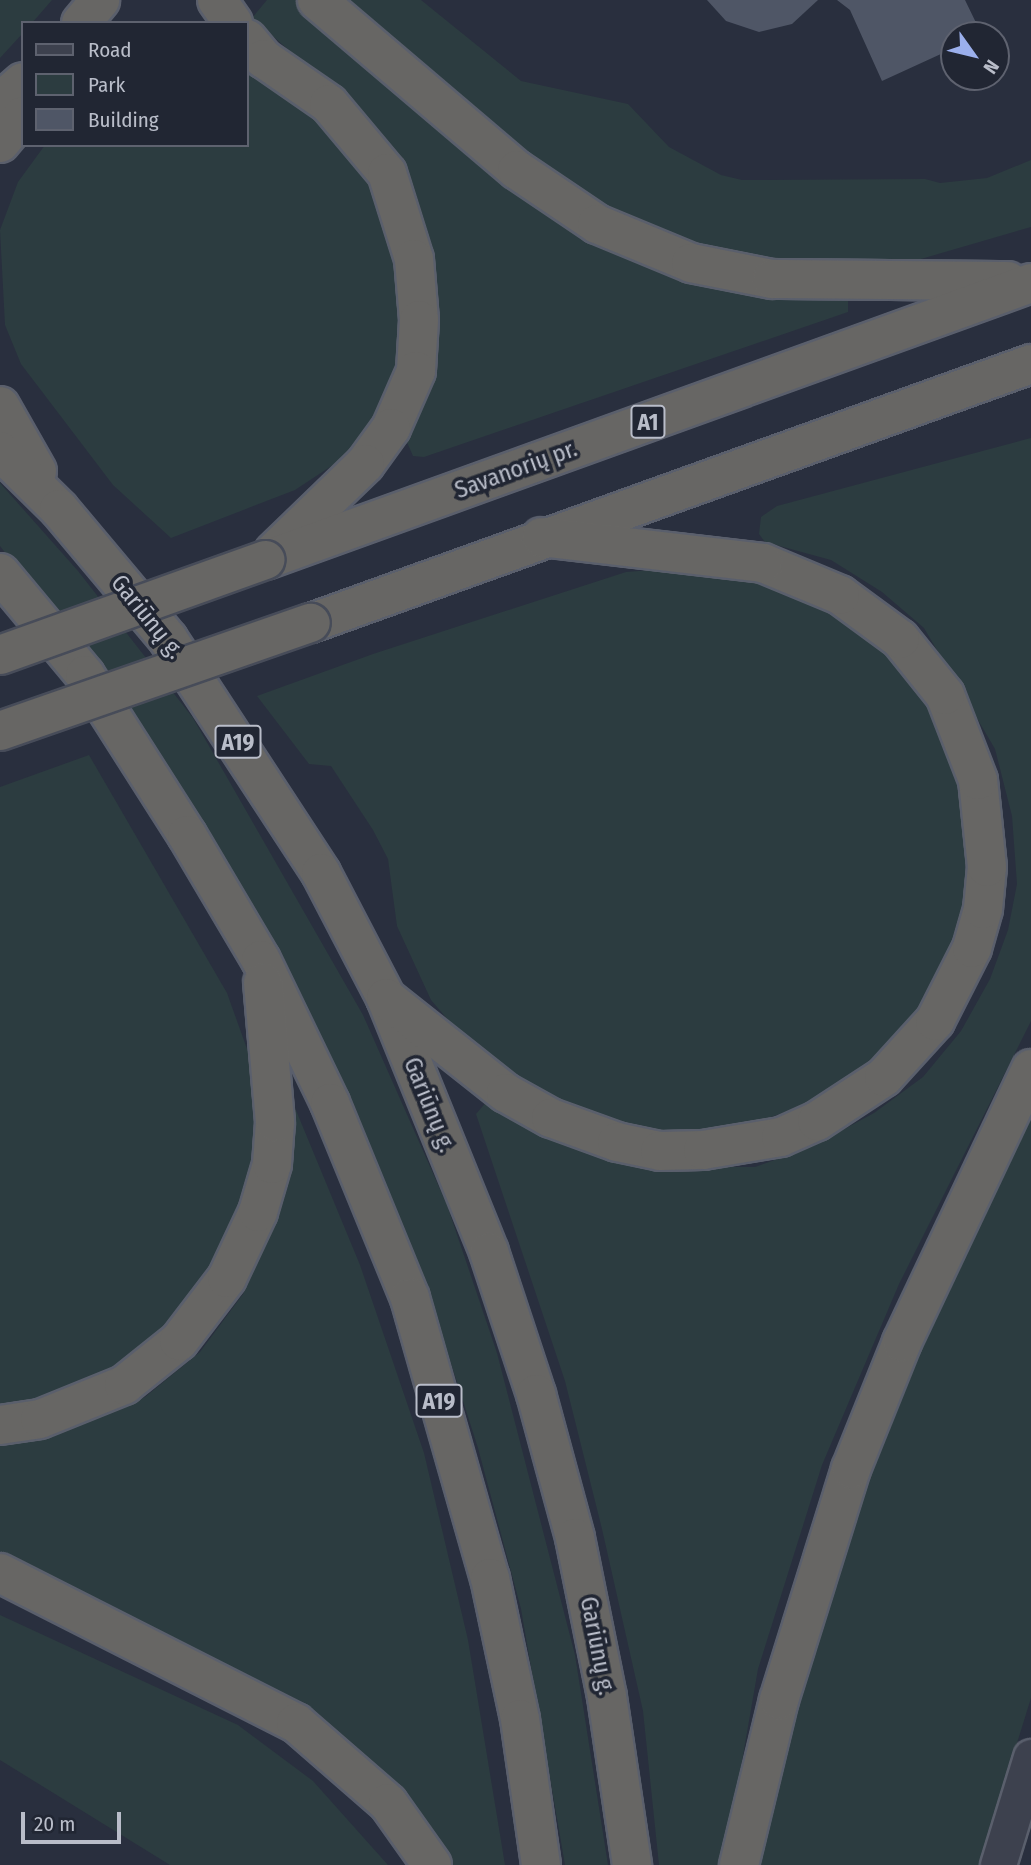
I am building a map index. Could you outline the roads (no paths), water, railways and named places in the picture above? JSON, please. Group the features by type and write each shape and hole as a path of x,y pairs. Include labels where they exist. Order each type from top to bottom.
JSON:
{"highway":[{"path":"83,21 100,0"},
{"path":"217,0 232,21"},
{"path":"317,0 517,170 597,224 691,263 772,279 1031,282"},
{"path":"252,51 329,104 387,173 414,259 419,320 415,371 391,428 365,464 266,560"},
{"path":"13,118 21,89"},
{"name":"Savanorių pr.","path":"0,655 1031,282"},
{"path":"0,731 311,623 542,537 1031,364"},
{"path":"0,405 59,509"},
{"name":"Gariūnų g.","path":"0,451 59,509 168,639 241,746 321,873 386,998 489,1252 540,1407 575,1538 605,1683 632,1865"},
{"path":"386,998 506,1093 551,1118 617,1142 660,1151 703,1150 781,1137 817,1121 884,1077 935,1021 972,947 983,909 987,867 978,780 944,695 900,639 840,595 763,562 542,537"},
{"name":"A19","path":"0,573 85,676 261,960 330,1102 410,1298 490,1578 520,1718 541,1865"},
{"path":"0,1425 40,1419 124,1385 179,1341 227,1278 258,1212 272,1164 275,1122 261,960"},
{"path":"739,1865 779,1700 851,1469 907,1330 1031,1069"},
{"path":"0,1573 296,1723 388,1803 432,1865"}],"street":[{"path":"998,1865 1031,1757"}]}
